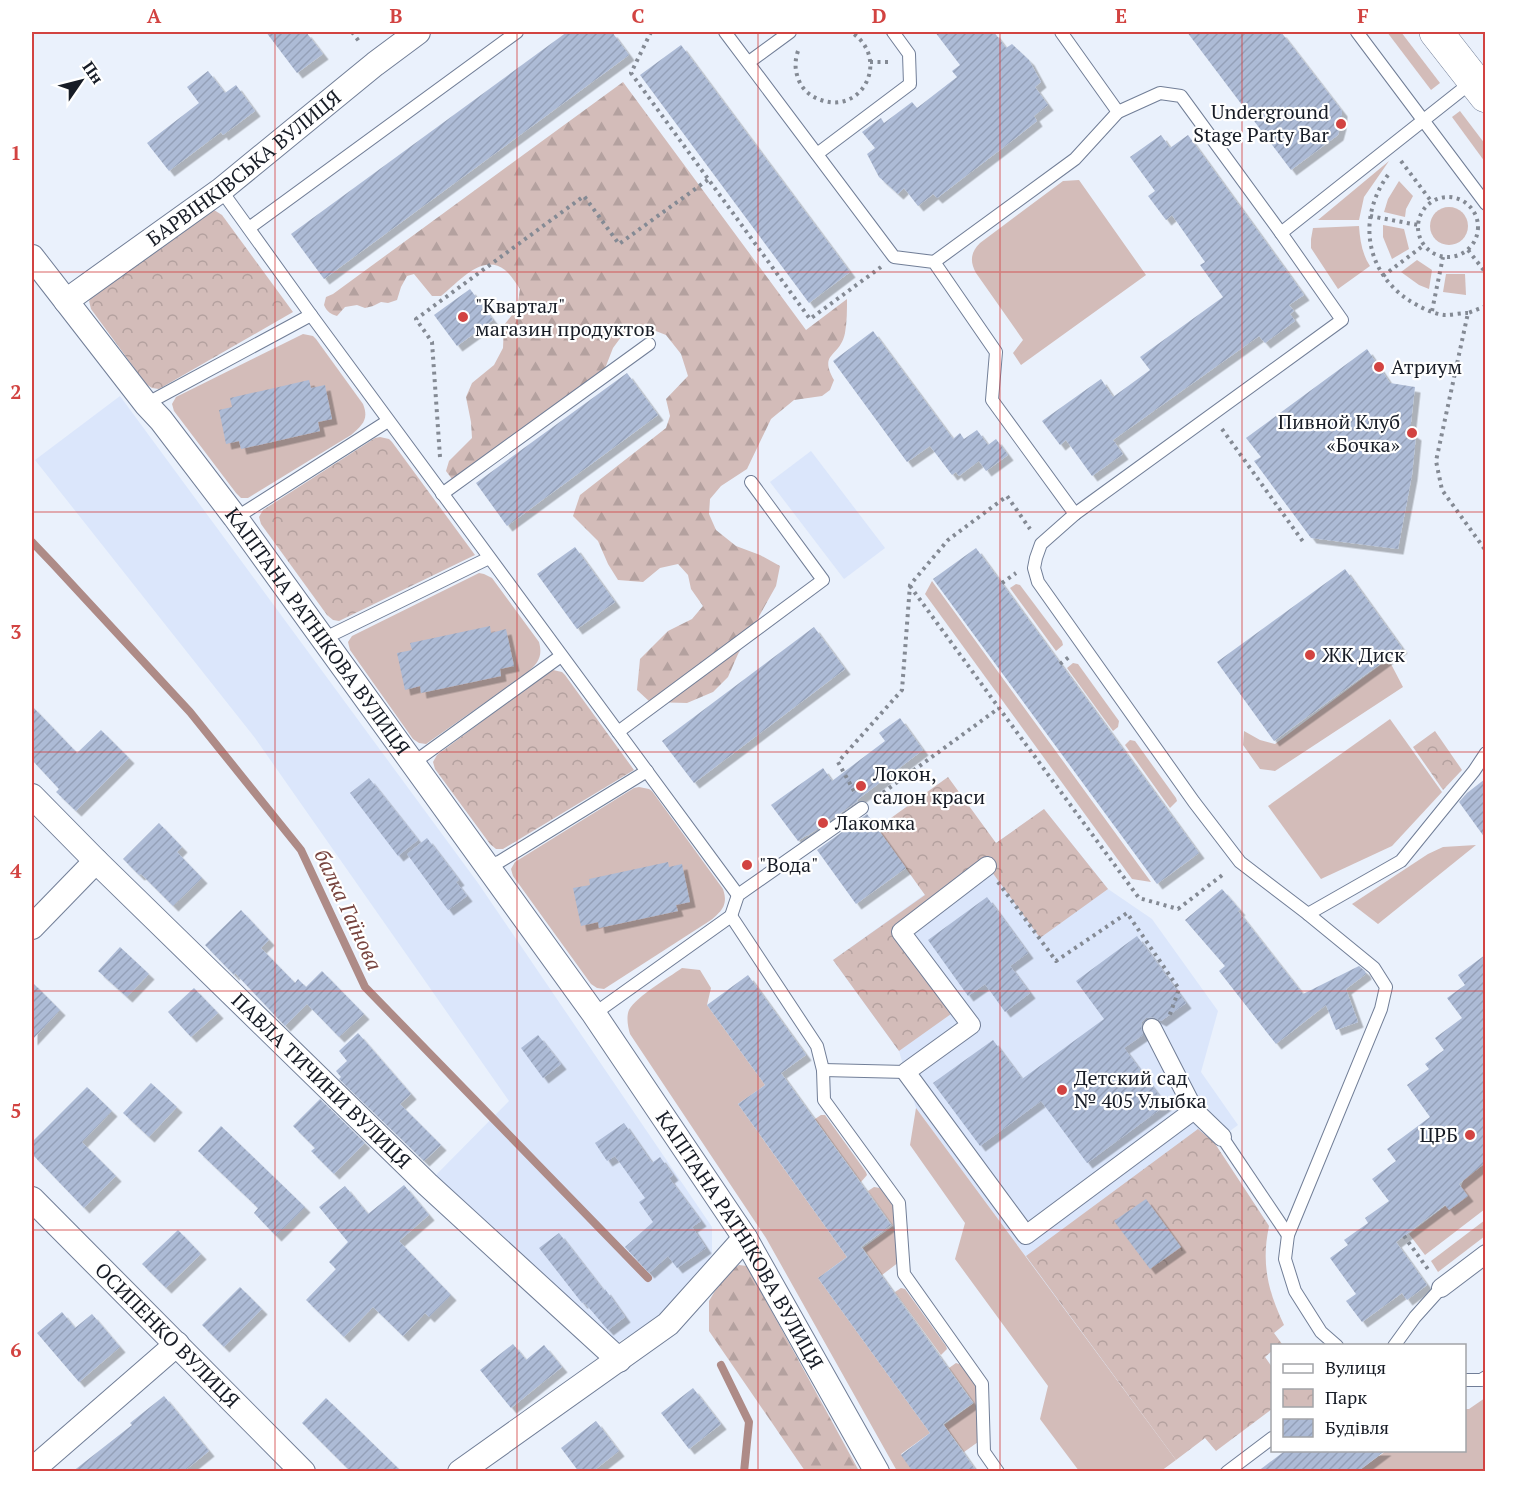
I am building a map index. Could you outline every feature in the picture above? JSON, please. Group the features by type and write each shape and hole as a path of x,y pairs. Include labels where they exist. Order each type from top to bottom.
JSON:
{"main road":[{"path":"1437,32 1480,88"}],"street":[{"name":"БАРВІНКІВСЬКА ВУЛИЦЯ","path":"66,301 221,190 417,32"},
{"name":"КАПІТАНА РАТНІКОВА ВУЛИЦЯ","path":"32,256 235,517 594,1014 745,1238 877,1472"},
{"name":"ПАВЛА ТИЧИНИ ВУЛИЦЯ","path":"32,796 427,1184 619,1360"},
{"path":"32,927 96,861"},
{"path":"987,866 901,932 971,1025 906,1072 1026,1235 1194,1110"},
{"path":"1156,1036 1194,1110 1221,1137"},
{"name":"ОСИПЕНКО ВУЛИЦЯ","path":"32,1199 303,1472"},
{"path":"460,1472 668,1324 745,1238"},
{"path":"1441,1288 1485,1254"},
{"path":"32,1470 177,1344"}],"lane":[{"path":"249,228 517,32"},
{"path":"725,32 894,257 934,262 1075,159 1118,112 1160,93 1180,96 1342,320 1075,514 1041,544 1034,568 1038,582 1194,802 1240,862 1374,968 1386,987 1381,1009 1288,1235 1285,1259 1295,1291 1321,1332 1335,1344"},
{"path":"749,62 789,32"},
{"path":"817,154 910,84 909,54 893,32"},
{"path":"1061,32 1118,112"},
{"path":"1357,32 1485,204"},
{"path":"1281,233 1424,121 1480,88"},
{"path":"221,190 388,421 738,895"},
{"path":"934,262 996,352 992,400 1075,514"},
{"path":"146,404 311,315"},
{"path":"442,494 649,344"},
{"path":"235,517 388,421"},
{"path":"618,732 823,580 751,482"},
{"path":"323,639 489,558"},
{"path":"413,763 561,656"},
{"path":"1308,914 1401,861 1474,771 1485,753"},
{"path":"488,866 499,862 647,771"},
{"path":"594,1014 731,916 738,895 862,808"},
{"path":"731,916 817,1046 823,1070 825,1100 899,1203 904,1274 982,1383 984,1452 998,1472"},
{"path":"823,1070 906,1072"},
{"path":"1221,1137 1288,1235"},
{"path":"1395,1344 1415,1317 1441,1288"},
{"path":"1466,1380 1481,1380 1485,1377"},
{"path":"1227,1472 1271,1439"}],"path":[{"path":"651,32 631,73 810,318 894,257"},
{"path":"800,45 795,59 796,74 803,88 814,97 828,102 842,101 856,95 866,84 870,70 870,56 863,42 851,32"},
{"path":"1391,147 1431,201"},
{"path":"1402,162 1387,177 1374,200 1370,216 1371,248 1379,270 1399,294 1419,307 1444,315 1468,313 1485,306"},
{"path":"442,494 432,342 416,319 584,196 619,244 708,179"},
{"path":"1452,196 1472,207 1479,228 1476,239 1468,250 1457,256 1443,257 1424,246 1420,239 1418,225 1421,212 1431,201 1440,197 1452,196"},
{"path":"1370,216 1418,225"},
{"path":"1383,276 1424,246"},
{"path":"1468,250 1485,273"},
{"path":"1432,311 1443,257"},
{"path":"1468,313 1436,461 1442,490 1485,551"},
{"path":"1212,414 1304,543"},
{"path":"999,708 862,808 838,762 902,690 910,585 948,540 1007,496 1041,544"},
{"path":"910,585 1139,898 1178,909 1240,862"},
{"path":"987,866 1056,961 1126,913 1179,989 1156,1036"},
{"path":"1404,1236 1441,1288"}],"shaded area":[{"path":"120,396 478,883 712,1227 712,1254 694,1285 668,1316 614,1344 431,1180 509,1101 255,738 35,460"},
{"path":"811,451 885,548 844,579 770,482"},
{"name":"Детский сад № 405 Улыбка","path":"1044,809 1108,889 1152,919 1218,1011 1201,1072 1238,1125 1214,1143 1269,1226 1265,1244 1265,1265 1118,1381 916,1108 899,1051 833,960"}],"green space":[{"path":"1387,32 1401,32 1440,83 1431,90"},
{"path":"623,82 806,330 847,299 845,333 828,364 834,380 830,390 822,396 794,400 771,419 747,469 721,486 710,499 709,514 716,530 736,546 780,566 776,586 738,654 728,677 713,692 687,703 650,702 637,690 640,659 668,631 692,619 703,606 691,589 688,575 678,564 660,568 643,582 618,580 598,541 573,516 580,495 666,428 670,416 666,399 688,376 681,354 666,335 643,326 624,333 613,348 604,371 456,481 446,471 449,461 472,438 466,397 472,383 494,365 503,348 504,325 517,309 520,289 513,279 505,270 496,265 488,265 471,271 441,296 432,296 414,274 407,276 397,300 388,303 381,302 365,308 357,305 345,307 337,316 329,312 324,305 326,297"},
{"path":"1460,111 1485,144 1485,162 1452,117"},
{"path":"1389,161 1364,197 1359,220 1318,220"},
{"path":"1079,180 1146,275 1021,365 1013,353 1023,340 976,273 972,261 973,254 980,243 1063,181"},
{"path":"1399,181 1413,196 1406,209 1405,217 1384,212 1388,199"},
{"path":"1449,207 1462,213 1468,226 1462,239 1449,245 1436,239 1430,226 1436,213"},
{"path":"209,210 222,215 293,312 159,389 152,388 146,384 91,309 89,301"},
{"path":"1383,225 1404,229 1409,249 1392,259 1383,237"},
{"path":"1359,226 1362,247 1370,266 1338,289 1311,248 1313,228"},
{"path":"1417,260 1432,270 1429,289 1401,272"},
{"path":"1446,274 1465,274 1466,295 1443,292"},
{"path":"303,334 316,339 363,404 364,421 351,435 248,498 241,498 174,411 172,404 176,397"},
{"path":"380,437 392,442 475,555 339,621 333,620 261,524 259,517 263,510"},
{"path":"479,573 492,578 539,642 539,659 527,673 426,744 419,743 413,739 350,650 348,642 352,636"},
{"path":"932,581 1151,882 1132,879 925,594"},
{"path":"1016,584 1020,585 1062,641 1063,645 1056,651 1010,588"},
{"path":"1387,660 1403,687 1275,771 1260,769 1243,745 1244,731 1260,740 1275,744"},
{"path":"1073,663 1078,664 1119,721 1118,727 1113,731 1067,668"},
{"path":"553,670 565,675 634,770 503,849 496,849 435,769 433,762 437,755"},
{"path":"1390,719 1442,792 1392,846 1321,879 1268,806"},
{"path":"1435,731 1462,770 1443,790 1413,747"},
{"path":"1130,740 1135,741 1176,798 1177,801 1170,808 1125,745"},
{"path":"948,777 996,843 1044,809 1108,889 1040,938 992,872 898,940 951,1014 899,1051 833,960 925,895 877,828"},
{"path":"639,787 652,791 723,889 725,903 711,920 604,989 597,988 591,984 513,876 511,869 515,862"},
{"path":"1476,845 1378,924 1352,904 1428,854 1443,847"},
{"path":"682,968 700,970 711,988 707,1005 765,1085 738,1104 847,1257 818,1278 930,1433 901,1454 913,1471 897,1471 766,1238 630,1034 629,1010 646,993"},
{"path":"916,1108 1176,1460 1161,1471 1079,1471 1040,1419 1048,1386 955,1259 965,1223 910,1145"},
{"path":"825,1115 866,1172 867,1175 861,1182 815,1119"},
{"path":"1198,1129 1214,1142 1269,1226 1266,1265 1270,1289 1284,1325 1274,1333 1282,1344 1271,1344 1271,1352 1265,1357 1271,1366 1271,1410 1216,1451 1205,1438 1176,1460 1026,1256"},
{"path":"1485,1160 1485,1209 1425,1255 1409,1234 1457,1197 1465,1176"},
{"path":"874,1187 880,1188 895,1209 899,1262 882,1275 863,1248 893,1226 868,1191"},
{"path":"1485,1220 1485,1236 1438,1272 1431,1261"},
{"path":"739,1265 747,1266 859,1471 805,1471 709,1331 709,1301 725,1274"},
{"path":"901,1288 905,1289 946,1346 947,1349 941,1355 895,1292"},
{"path":"956,1363 962,1365 977,1386 978,1442 964,1452 944,1425 974,1403 949,1368"},
{"path":"1485,1398 1485,1471 1357,1472 1385,1452 1466,1452 1466,1409"}],"building":[{"path":"266,32 306,32 323,54 297,73"},
{"path":"567,32 612,32 629,55 324,279 291,234"},
{"path":"935,32 994,32 1006,48 1012,44 1029,60 1041,82 1035,87 1048,105 1034,116 1037,121 1013,140 937,198 933,194 918,206 904,188 898,194 879,177 867,154 875,148 862,132 881,118 884,123 912,102 917,108 957,77 952,71 960,65"},
{"path":"1187,32 1281,32 1342,111 1338,135 1291,170"},
{"path":"681,45 850,272 809,303 640,75"},
{"path":"208,71 225,93 236,85 255,111 223,135 221,132 169,171 147,143 199,103 187,87"},
{"path":"1161,135 1170,148 1188,135 1304,295 1289,305 1294,311 1290,314 1295,321 1265,343 1259,336 1113,440 1123,454 1092,476 1066,440 1060,445 1042,421 1101,379 1113,397 1150,370 1140,357 1223,297 1200,265 1205,262 1172,215 1166,220 1148,196 1155,191 1130,157"},
{"name":"\"Квартал\" магазин продуктов","path":"470,289 493,320 457,346 434,315"},
{"path":"873,331 953,439 960,433 964,439 977,430 988,445 996,439 1008,455 986,471 979,461 959,476 956,472 952,475 930,446 907,462 833,361"},
{"path":"1367,349 1390,383 1415,387 1410,431 1416,435 1412,475 1398,549 1311,538 1254,461 1261,457 1246,438"},
{"path":"627,373 658,415 507,526 476,483"},
{"path":"309,380 311,388 325,385 332,419 318,422 320,431 241,449 239,441 226,444 219,410 232,407 230,398"},
{"path":"575,547 615,602 577,629 537,574"},
{"path":"976,548 1199,853 1157,884 933,579"},
{"name":"ЖК Диск","path":"1345,569 1402,648 1274,741 1217,662"},
{"path":"490,626 491,633 506,629 514,666 500,669 501,676 421,693 420,686 405,690 397,653 412,650 410,643"},
{"path":"814,627 845,669 694,783 662,741"},
{"path":"32,706 77,753 101,730 129,758 76,811 56,792 59,789 32,760"},
{"path":"900,718 923,750 858,801 798,841 771,805 823,768 832,781 885,741 879,733"},
{"path":"369,778 418,840 398,856 350,793"},
{"path":"1485,779 1485,838 1459,802"},
{"path":"867,814 906,868 856,904 817,850"},
{"path":"159,823 182,847 177,852 202,878 173,906 123,859"},
{"path":"427,838 459,880 456,882 467,896 448,910 407,854"},
{"path":"668,862 669,867 682,864 690,902 676,905 678,911 599,928 598,922 581,926 573,888 590,885 589,879"},
{"path":"1222,889 1303,994 1359,966 1365,971 1366,974 1346,989 1358,1022 1336,1030 1326,1005 1276,1044 1219,971 1225,966 1185,920"},
{"path":"987,897 1028,953 1010,966 1030,993 1005,1012 985,984 968,996 928,940"},
{"path":"241,910 269,940 261,948 295,983 298,979 306,987 322,971 364,1014 339,1037 307,1004 285,1026 205,945"},
{"path":"1137,936 1186,1003 1161,1021 1153,1017 1146,1018 1141,1027 1143,1035 1124,1048 1166,1105 1087,1163 1041,1101 980,1146 933,1083 993,1040 1022,1079 1104,1019 1076,981"},
{"path":"120,947 149,974 127,997 98,971"},
{"path":"1485,955 1485,1163 1459,1184 1468,1196 1449,1210 1445,1205 1396,1242 1427,1285 1407,1300 1402,1293 1362,1322 1346,1301 1356,1294 1330,1258 1348,1245 1344,1240 1368,1223 1365,1218 1389,1201 1372,1179 1396,1161 1387,1149 1430,1117 1407,1085 1429,1069 1425,1064 1444,1050 1435,1038 1462,1018 1447,998 1465,985 1458,975"},
{"path":"748,975 806,1055 781,1073 891,1225 861,1247 973,1403 943,1424 977,1472 913,1472 901,1455 930,1433 818,1278 847,1257 738,1104 765,1085 707,1005"},
{"path":"32,982 60,1010 32,1040"},
{"path":"194,988 218,1013 191,1037 168,1012"},
{"path":"358,1033 411,1094 400,1104 441,1145 424,1161 339,1079 341,1077 336,1071 347,1061 339,1051"},
{"path":"538,1035 561,1064 543,1078 521,1048"},
{"path":"151,1083 177,1107 149,1137 123,1113"},
{"path":"87,1087 112,1111 82,1142 116,1176 84,1208 32,1154 32,1142"},
{"path":"320,1099 365,1143 334,1174 311,1151 315,1148 293,1126"},
{"path":"624,1123 652,1163 660,1157 673,1175 669,1178 701,1221 692,1227 706,1248 677,1268 668,1256 649,1273 625,1247 653,1222 639,1202 645,1198 615,1156 607,1161 595,1143"},
{"path":"221,1126 305,1207 276,1236 254,1213 258,1208 198,1151"},
{"path":"404,1185 429,1215 399,1241 451,1295 429,1317 425,1313 403,1336 373,1307 344,1337 306,1300 336,1269 329,1262 348,1242 319,1207 345,1186 368,1214"},
{"path":"1146,1199 1181,1247 1150,1269 1114,1221"},
{"path":"178,1230 201,1254 166,1288 142,1264"},
{"path":"559,1233 625,1317 608,1330 584,1302 582,1303 539,1248"},
{"path":"240,1287 262,1309 224,1347 202,1325"},
{"path":"62,1312 75,1328 92,1314 120,1347 79,1382 37,1333"},
{"path":"513,1344 526,1360 544,1345 562,1367 511,1408 480,1370"},
{"path":"693,1388 721,1424 689,1449 661,1413"},
{"path":"164,1396 209,1451 183,1472 72,1472 132,1425 130,1423"},
{"path":"326,1398 402,1472 351,1472 302,1423"},
{"path":"596,1421 619,1451 592,1472 579,1472 561,1448"},
{"path":"1283,1452 1383,1452 1357,1472 1257,1472"}],"waterway":[{"name":"балка Гаїнова","path":"32,542 190,712 301,850 365,987 648,1278"},
{"path":"721,1365 749,1422 744,1472"}],"place":[{"name":"Underground Stage Party Bar","path":"1341,124"},
{"name":"\"Квартал\" магазин продуктов","path":"463,317"},
{"name":"Атриум","path":"1379,367"},
{"name":"Пивной Клуб «Бочка»","path":"1412,433"},
{"name":"ЖК Диск","path":"1310,655"},
{"name":"Локон, салон краси","path":"861,786"},
{"name":"Лакомка","path":"823,823"},
{"name":"\"Вода\"","path":"747,865"},
{"name":"Детский сад № 405 Улыбка","path":"1062,1090"},
{"name":"ЦРБ","path":"1470,1135"}]}
